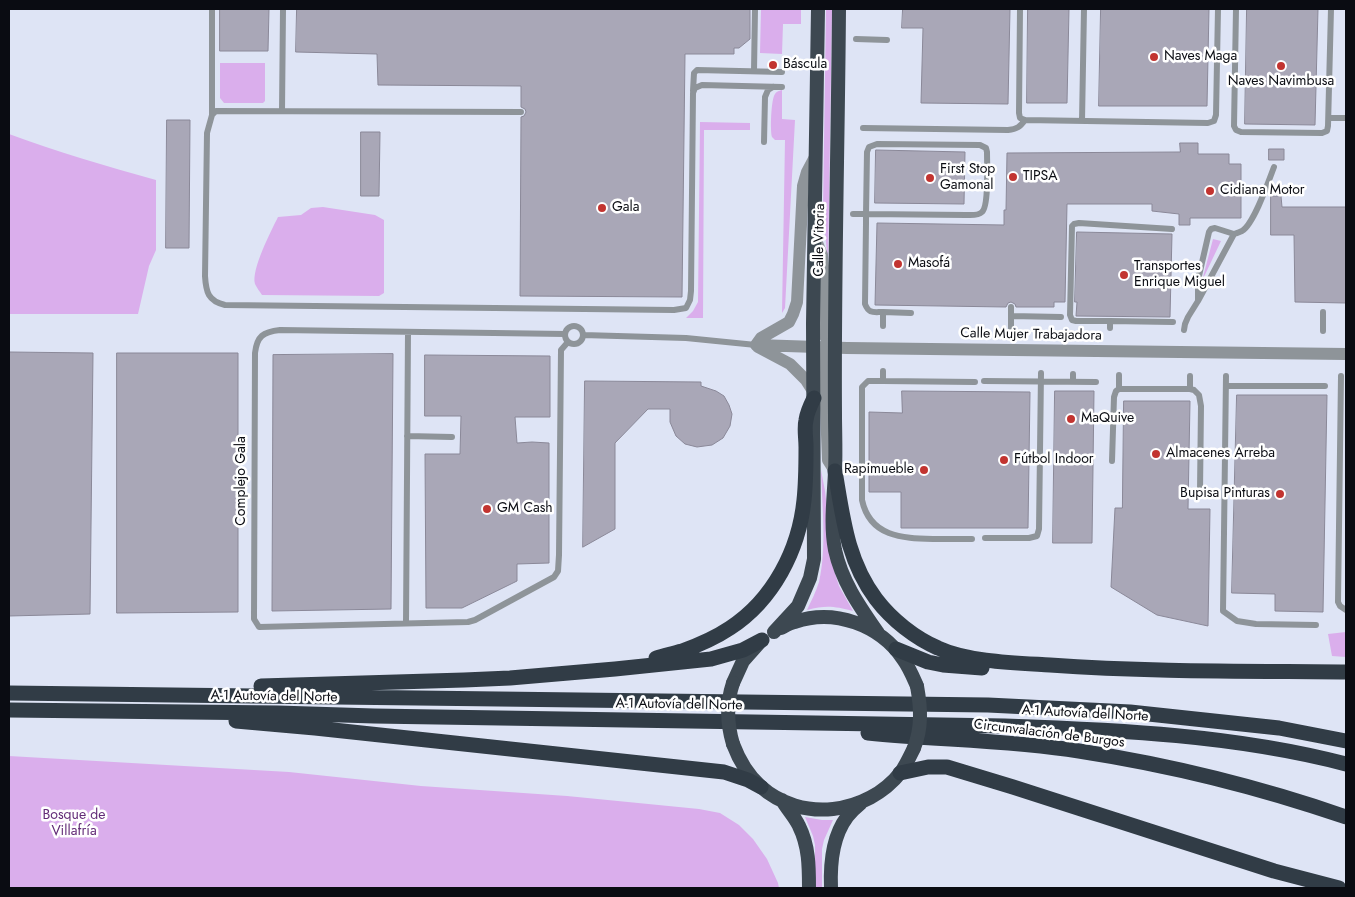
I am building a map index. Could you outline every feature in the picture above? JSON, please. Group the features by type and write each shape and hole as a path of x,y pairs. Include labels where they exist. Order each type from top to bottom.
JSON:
{"highway":[{"name":"Calle Vitoria","path":"782,800 761,787 746,770 733,744 728,724 728,714 732,683 743,661 798,606 810,578 814,560 813,347 818,9"},
{"name":"Calle Vitoria","path":"839,9 835,471 832,501 835,548 840,566 849,588 878,633"},
{"path":"510,678 564,673 663,657 700,645 732,627 746,616 776,580 787,563 793,547 804,501 806,422 813,395"},
{"path":"835,471 846,538 853,558 865,582 877,600 908,630 939,649 962,656 1020,664 1096,668 1346,672"},
{"path":"82,694 104,685 291,685 510,678 650,666 711,659 743,650 794,622 812,618 831,617 862,624 878,633 896,649 908,667 917,686 920,716 919,731 914,748 905,766 888,786 861,803 841,809 817,810 800,807 782,800"},
{"path":"896,649 928,662 957,666 1023,671 1096,668"},
{"name":"A-1 Autovía del Norte","path":"9,693 988,705 1130,712 1279,728 1346,741"},
{"name":"A-1 Autovía del Norte","path":"9,710 1005,726 1131,732 1202,739 1262,747 1346,764"},
{"path":"107,711 144,716 230,720 315,728 724,772 748,780 761,787"},
{"name":"Circunvalación de Burgos","path":"772,723 892,736 974,741 1077,751 1156,765 1252,787 1346,817"},
{"path":"900,773 928,767 947,768 1014,787 1274,871 1337,888"},
{"path":"782,800 804,836 808,858 809,888"},
{"path":"830,888 832,850 846,818 861,803"},
{"path":"1274,871 1314,888"}],"street":[{"path":"813,395 806,380 790,364 756,345 761,338 789,322 797,302 803,186 807,172 816,155"},
{"path":"814,235 822,255 823,332 835,348"},
{"name":"Calle Mujer Trabajadora","path":"756,345 835,348 1346,354"},
{"name":"Calle Vitoria","path":"813,347 821,353 826,366 826,441 828,460 835,471"}],"lane":[{"path":"212,9 212,115 207,133 205,276 206,290 211,298 217,303 225,305 680,310 686,308 692,291 693,93 696,70 782,72"},
{"path":"282,111 283,9"},
{"path":"754,71 755,9"},
{"path":"1020,9 1018,114 1020,118 1025,120 1208,123 1214,121 1216,115 1218,9"},
{"path":"1082,121 1084,9"},
{"path":"1236,9 1234,126 1236,130 1241,132 1322,134 1327,131 1329,118 1331,9"},
{"path":"856,40 887,40"},
{"path":"693,93 695,88 702,85 782,87"},
{"path":"764,142 765,97 768,90 773,87"},
{"path":"212,115 216,112 226,111 522,112"},
{"path":"1329,118 1346,118"},
{"path":"863,128 1008,130 1020,127 1025,120"},
{"path":"853,214 866,214 966,216 976,215 981,212 986,204 986,148 980,145 877,144 869,147 867,152 866,214 865,304 870,312 911,312"},
{"path":"1198,300 1198,280 1209,232 1215,228 1234,234 1242,231 1247,226 1257,208 1274,167"},
{"path":"1172,229 1074,224 1072,226 1070,315 1072,320 1110,325 1174,322"},
{"path":"1184,330 1188,317 1234,234"},
{"path":"1011,307 1011,328"},
{"path":"882,326 883,312"},
{"path":"1323,312 1323,331"},
{"path":"1011,316 1061,317"},
{"path":"575,326 580,329 583,335 582,340 577,344 568,342 565,337 567,329 575,326"},
{"name":"Complejo Gala","path":"565,334 274,331 260,336 255,353 255,623 259,627 468,622 554,577 558,571 561,350 568,342"},
{"path":"406,623 408,332"},
{"path":"583,335 686,338 756,345"},
{"path":"883,371 883,380"},
{"path":"984,538 1029,538 1036,536 1039,529 1041,373"},
{"path":"1073,374 1073,382"},
{"path":"1119,375 1120,389"},
{"path":"1190,376 1190,389"},
{"path":"1226,376 1223,611 1237,621 1256,624 1316,625"},
{"path":"1341,376 1343,387 1338,602 1346,610"},
{"path":"972,539 896,536 879,528 864,511 862,500 862,387 868,381 883,380 975,382"},
{"path":"984,381 1096,382"},
{"path":"1226,386 1325,386"},
{"path":"1112,461 1114,397 1116,391 1120,389 1194,390 1199,395 1201,406 1200,491"},
{"path":"408,436 452,437"}],"green space":[{"path":"761,9 801,9 801,24 783,24 782,54 760,53"},
{"path":"826,9 832,9 828,265 823,210"},
{"path":"220,63 265,63 265,101 263,103 224,103 220,98"},
{"path":"782,90 782,119 795,120 785,308 782,313 785,140 775,140 772,137 771,122 775,94"},
{"path":"700,122 750,123 750,130 704,130 703,318 686,318 698,302"},
{"path":"9,134 63,153 156,180 156,250 149,266 138,314 9,314"},
{"path":"323,207 375,215 384,220 384,293 379,296 262,295 255,284 256,270 262,250 278,217 301,215 311,208"},
{"path":"1213,239 1221,241 1202,281"},
{"path":"821,470 834,570 839,586 853,611 830,607 807,610 819,582 823,555"},
{"path":"1346,632 1346,657 1332,656 1328,634"},
{"name":"Bosque de Villafría","path":"9,756 289,772 421,786 567,796 699,809 720,813 739,825 753,839 767,859 779,888 9,888"},
{"path":"805,817 833,820 822,849 822,888 815,888 815,845"}],"building":[{"path":"220,9 269,9 268,51 220,51"},
{"name":"Gala","path":"297,9 750,9 750,39 739,48 734,48 734,54 685,54 682,297 520,296 521,117 526,112 521,107 521,86 378,85 377,54 296,52"},
{"path":"903,9 1010,9 1008,104 921,103 923,28 902,28"},
{"path":"1028,9 1069,9 1067,103 1027,103"},
{"name":"Naves Maga","path":"1101,9 1209,9 1207,106 1099,106"},
{"name":"Naves Navimbusa","path":"1247,9 1318,9 1315,125 1245,124"},
{"path":"167,120 190,120 189,248 166,248"},
{"path":"361,132 380,132 379,196 361,196"},
{"path":"1180,143 1198,143 1198,154 1229,154 1229,164 1241,164 1241,218 1190,218 1190,225 1179,225 1179,214 1152,211 1152,204 1067,204 1065,302 1054,302 1054,307 1016,307 1011,302 1006,307 875,305 877,223 1004,225 1007,153 1180,152"},
{"path":"1269,149 1284,149 1284,160 1269,160"},
{"path":"876,150 965,152 964,204 875,203"},
{"path":"1271,196 1281,196 1282,207 1346,207 1346,303 1295,302 1294,235 1271,235"},
{"name":"Transportes Enrique Miguel","path":"1077,232 1172,234 1170,317 1076,316"},
{"path":"9,352 93,353 90,614 9,616"},
{"path":"117,353 238,353 238,612 117,613"},
{"path":"393,354 391,609 272,611 273,355"},
{"name":"GM Cash","path":"425,355 550,356 550,417 515,417 517,443 549,443 549,563 517,564 517,581 462,608 426,608 425,454 460,454 461,416 425,416"},
{"path":"585,381 701,382 701,386 724,396 732,414 730,426 723,438 712,445 697,447 685,444 676,436 670,422 670,409 648,409 615,443 615,529 583,547"},
{"name":"Rapimueble","path":"902,391 1030,392 1028,528 901,528 901,492 869,492 869,412 902,413"},
{"path":"1055,391 1094,391 1092,543 1053,543"},
{"name":"Bupisa Pinturas","path":"1237,395 1327,395 1323,612 1275,611 1275,594 1232,593"},
{"path":"1124,401 1190,401 1188,509 1210,509 1208,626 1157,615 1111,587 1115,508 1122,508"}],"place":[{"name":"Naves Maga","path":"1154,57"},
{"name":"Báscula","path":"773,65"},
{"name":"Naves Navimbusa","path":"1281,66"},
{"name":"TIPSA","path":"1013,177"},
{"name":"First Stop Gamonal","path":"930,178"},
{"name":"Cidiana Motor","path":"1210,191"},
{"name":"Gala","path":"602,208"},
{"name":"Masofá","path":"898,264"},
{"name":"Transportes Enrique Miguel","path":"1124,275"},
{"name":"MaQuive","path":"1071,419"},
{"name":"Almacenes Arreba","path":"1156,454"},
{"name":"Fútbol Indoor","path":"1004,460"},
{"name":"Rapimueble","path":"924,470"},
{"name":"Bupisa Pinturas","path":"1280,494"},
{"name":"GM Cash","path":"487,509"}]}
